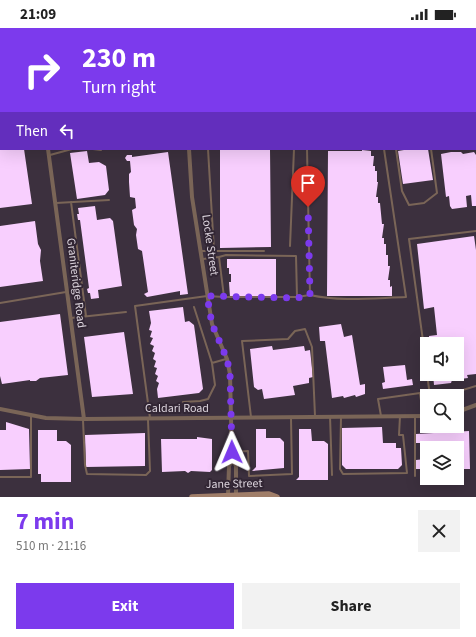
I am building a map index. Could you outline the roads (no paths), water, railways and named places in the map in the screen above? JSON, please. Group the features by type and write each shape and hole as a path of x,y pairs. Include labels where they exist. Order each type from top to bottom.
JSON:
{"main road":[{"name":"Jane Street","path":"192,497 269,494 277,497"}],"street":[{"name":"Graniteridge Road","path":"48,150 84,419"},
{"name":"Locke Street","path":"189,150 192,197 212,324 227,359 232,418 232,461 229,466 228,496"},
{"path":"464,409 476,405"},
{"name":"Caldari Road","path":"0,409 46,418 84,419 420,416"},
{"name":"Locke Street","path":"232,461 236,466 236,496"}],"lane":[{"path":"49,155 68,150"},
{"path":"208,150 214,251"},
{"path":"290,246 294,150"},
{"path":"307,150 310,295"},
{"path":"84,419 85,465 87,474 146,475 150,471 149,418 135,306 207,296 297,298 310,295 327,299 406,297 384,150"},
{"path":"396,150 402,191 409,205 424,203 437,193 431,150"},
{"path":"56,203 109,200"},
{"path":"71,202 86,316"},
{"path":"422,337 409,239 476,231"},
{"path":"200,250 264,251"},
{"path":"202,259 226,255 296,256 297,298"},
{"path":"219,257 224,297"},
{"path":"0,303 67,292"},
{"path":"183,402 200,401 211,395 215,385 212,363 194,307"},
{"path":"71,318 126,312"},
{"path":"252,418 242,341 288,339 295,331 305,329 312,347 315,417"},
{"path":"212,363 227,359"},
{"path":"464,390 476,386"},
{"path":"381,416 378,399 420,394"},
{"path":"0,477 31,477 30,415"},
{"path":"330,416 332,475"},
{"path":"341,416 340,469 343,474 407,473 403,435 399,435 400,416"},
{"path":"232,452 248,451 250,476 292,474 291,417"},
{"path":"415,417 415,476"}]}
